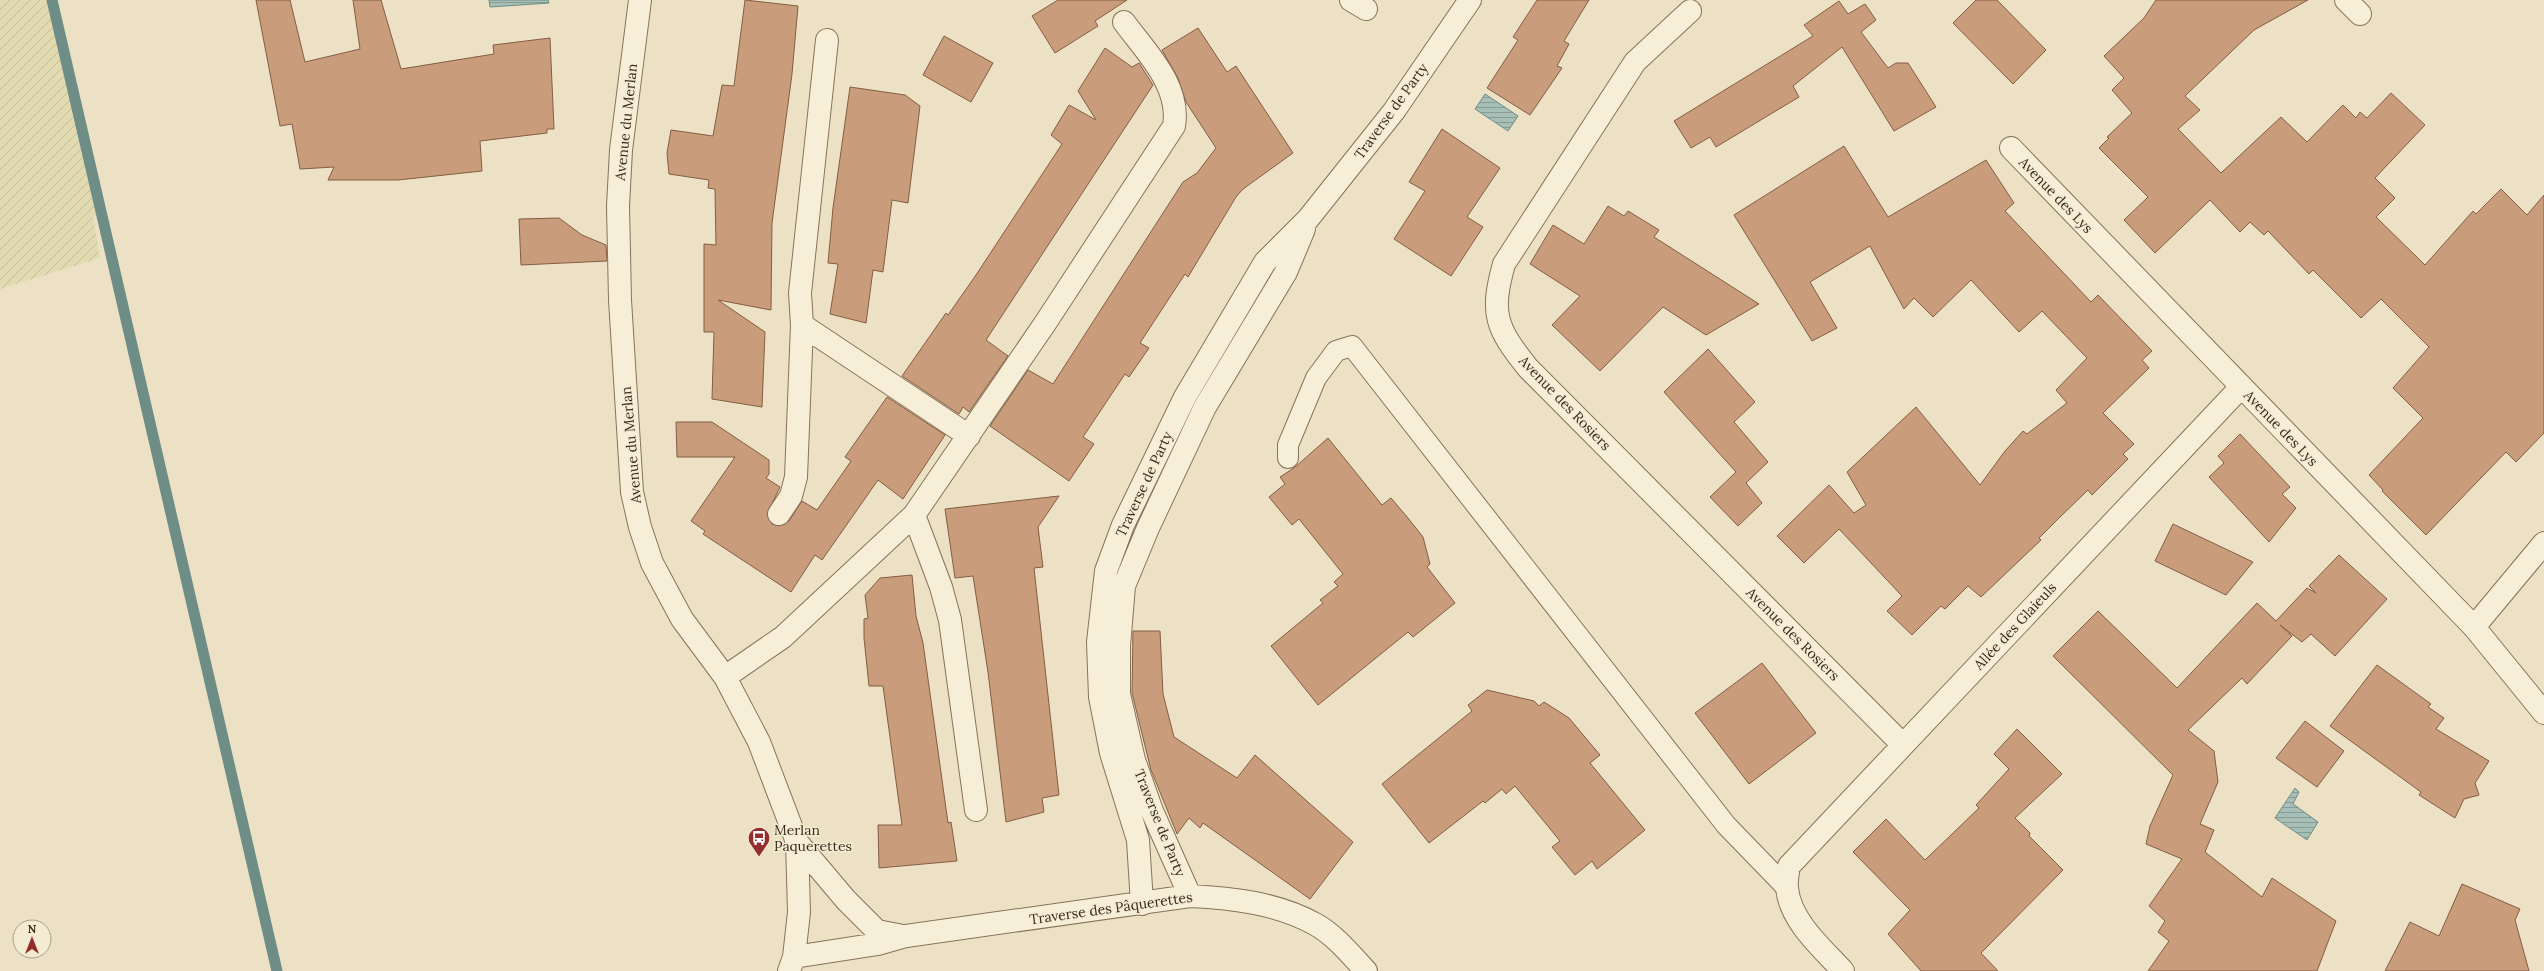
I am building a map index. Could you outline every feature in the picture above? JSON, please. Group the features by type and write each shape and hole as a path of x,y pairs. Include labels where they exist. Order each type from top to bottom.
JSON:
{"street":[{"name":"Avenue du Merlan","path":"640,0 621,150 618,206 620,300 632,492 640,527 652,563 682,620 725,678 759,742 797,842 799,912 792,964"},
{"name":"Traverse de Party","path":"1142,904 1138,840 1111,753 1100,697 1098,642 1106,571 1129,507 1185,397 1265,262 1308,219 1394,111 1470,0"},
{"name":"Avenue des Rosiers","path":"1690,11 1634,62 1504,264 1497,290 1497,317 1509,344 1528,368 1903,745"},
{"path":"725,678 783,637 914,515 1046,322 1174,126 1176,113 1173,95 1163,77 1124,22"},
{"path":"779,514 791,496 796,478 802,325 800,293 827,40"},
{"name":"Avenue des Lys","path":"2011,148 2474,627 2544,713"},
{"name":"Traverse de Party","path":"1190,896 1152,811 1134,760 1120,694 1119,646 1124,586 1148,528 1205,407 1286,272 1308,219"},
{"path":"802,325 968,436"},
{"name":"Allée des Glaieuls","path":"1787,888 1789,866 2241,387"},
{"path":"914,515 941,587 950,620 976,810"},
{"path":"2474,627 2544,543"},
{"path":"797,842 846,900 877,931 906,936"},
{"path":"1787,888 1794,910 1808,934 1843,971"},
{"name":"Traverse des Pâquerettes","path":"906,936 1142,904 1190,896 1231,898 1275,908 1315,924 1344,947 1366,971"},
{"path":"792,964 906,936"}],"lane":[{"path":"1288,458 1288,445 1316,378 1336,351 1352,346 1726,825 1787,888"}],"shaded area":[{"path":"0,0 51,0 56,9 105,210 93,216 100,258 0,289"}],"water":[{"path":"489,0 548,0 549,3 490,7"},
{"path":"1485,94 1518,116 1508,131 1475,109"},
{"path":"2295,788 2299,792 2293,804 2318,822 2307,840 2275,818"}],"building":[{"path":"256,0 290,0 305,62 360,49 353,0 381,0 401,69 494,54 493,45 550,38 554,129 547,129 547,133 480,141 482,171 398,180 328,180 334,167 300,169 292,124 280,126"},
{"path":"745,0 798,6 792,74 772,223 771,310 718,300 765,332 762,407 712,399 714,332 704,332 704,244 716,245 715,189 708,188 709,180 669,174 667,153 671,130 713,136 722,85 734,86"},
{"path":"1058,0 1127,0 1095,21 1098,26 1055,53 1032,16"},
{"path":"1537,0 1589,0 1564,41 1569,44 1557,66 1562,68 1530,115 1487,88 1518,40 1513,37"},
{"path":"1976,0 1997,0 2046,50 2013,84 1953,23"},
{"path":"2156,0 2308,0 2254,30 2185,96 2200,110 2178,129 2221,173 2281,117 2307,142 2343,105 2356,118 2360,112 2367,118 2391,93 2425,125 2375,178 2395,198 2376,217 2425,265 2473,211 2476,214 2501,189 2527,215 2544,195 2544,433 2516,462 2506,452 2426,535 2382,491 2383,490 2369,475 2423,418 2393,388 2429,347 2381,299 2361,318 2313,270 2309,274 2268,231 2264,235 2250,222 2240,232 2210,200 2155,253 2124,220 2148,197 2099,148 2109,138 2107,137 2132,113 2112,90 2124,78 2104,56 2144,18"},
{"path":"1839,1 1848,14 1865,4 1876,20 1861,32 1888,68 1896,63 1908,63 1936,107 1894,131 1842,47 1793,86 1799,97 1716,147 1710,137 1691,148 1674,121 1813,36 1804,25"},
{"path":"1198,28 1227,72 1236,66 1293,153 1243,189 1236,197 1188,277 1185,274 1140,343 1149,348 1129,377 1125,374 1083,437 1094,444 1069,481 990,426 1028,370 1053,384 1183,182 1197,173 1216,148 1186,102 1178,78 1162,50"},
{"path":"944,36 993,63 971,102 923,75"},
{"path":"1105,48 1132,67 1139,63 1153,85 986,340 1008,356 969,412 963,407 959,414 902,376 946,313 948,315 976,275 1062,144 1051,135 1069,105 1096,120 1078,91"},
{"path":"850,87 905,95 920,106 908,203 892,200 883,272 873,270 866,323 830,314 838,264 828,263 833,208"},
{"path":"1442,129 1500,168 1467,217 1483,227 1451,276 1394,239 1425,191 1409,182"},
{"path":"1844,146 1888,217 1986,160 2014,203 2005,211 2091,302 2098,295 2152,351 2142,360 2149,368 2103,413 2134,444 2123,454 2128,459 2092,495 2088,490 2039,538 2041,540 1981,597 1968,586 1945,609 1941,606 1912,635 1887,611 1902,596 1839,529 1804,563 1777,536 1829,485 1854,513 1866,505 1847,472 1916,407 1980,485 2005,451 2023,431 2027,434 2067,403 2056,390 2087,358 2042,311 2019,332 1971,280 1933,317 1914,298 1904,309 1870,246 1810,282 1837,328 1812,341 1734,215"},
{"path":"1608,206 1624,216 1628,211 1659,230 1654,237 1759,304 1706,335 1663,307 1600,371 1552,325 1580,296 1530,264 1553,225 1584,244"},
{"path":"559,218 582,235 606,245 607,261 521,265 519,219"},
{"path":"1708,349 1755,402 1734,422 1768,462 1746,483 1762,503 1738,526 1710,497 1736,472 1664,392"},
{"path":"887,397 945,435 903,499 878,480 822,560 815,555 791,592 703,534 705,531 691,521 735,457 677,457 676,422 712,422 769,460 769,474 766,478 780,487 767,514 772,524 779,526 789,521 802,501 817,510 851,461 845,457"},
{"path":"2240,434 2290,487 2282,494 2296,508 2269,542 2209,477 2224,463 2218,456"},
{"path":"1328,438 1382,505 1391,498 1423,537 1430,564 1427,567 1455,603 1413,637 1408,632 1318,705 1271,646 1323,603 1320,600 1338,586 1334,582 1343,574 1299,519 1292,525 1269,497 1285,484 1280,477 1294,468"},
{"path":"1059,496 1038,527 1043,567 1034,568 1059,795 1042,798 1044,812 1006,822 988,672 973,576 955,578 945,509"},
{"path":"2173,524 2253,562 2226,595 2155,561"},
{"path":"2339,555 2387,599 2335,656 2311,634 2302,642 2280,625 2292,636 2247,684 2242,678 2188,730 2214,751 2218,782 2200,824 2214,830 2205,852 2262,897 2272,878 2336,921 2317,971 2148,971 2169,941 2158,932 2165,921 2149,906 2182,859 2146,844 2150,826 2173,775 2053,656 2098,611 2177,688 2257,603 2276,621 2307,588 2316,593 2309,586"},
{"path":"912,575 916,616 923,643 948,823 951,822 957,861 879,868 878,825 902,825 883,686 869,686 864,638 864,619 868,618 865,595 880,578"},
{"path":"1133,631 1160,631 1163,694 1174,737 1237,778 1255,755 1353,842 1310,899 1203,823 1200,828 1189,818 1177,834 1151,770 1132,693"},
{"path":"1762,663 1816,733 1749,784 1695,713"},
{"path":"2377,665 2431,704 2428,707 2444,718 2436,729 2489,761 2475,783 2479,795 2464,799 2455,818 2419,795 2421,792 2330,726"},
{"path":"1487,690 1534,701 1539,706 1544,702 1569,718 1600,755 1590,763 1645,830 1597,869 1592,861 1575,875 1552,847 1560,841 1515,786 1506,794 1502,789 1485,803 1483,801 1429,843 1382,784 1472,711 1468,705"},
{"path":"2305,721 2344,751 2317,787 2276,758"},
{"path":"2017,729 2062,774 2015,818 2030,833 2029,836 2063,870 1981,953 1998,971 1921,971 1888,934 1910,910 1853,852 1886,819 1925,860 1979,808 1976,805 2009,769 1994,754"},
{"path":"2462,884 2520,909 2515,920 2529,971 2385,971 2410,922 2439,936"}],"waterway":[{"path":"52,0 277,971"}],"place":[{"name":"Merlan Paquerettes","path":"759,858"}]}
